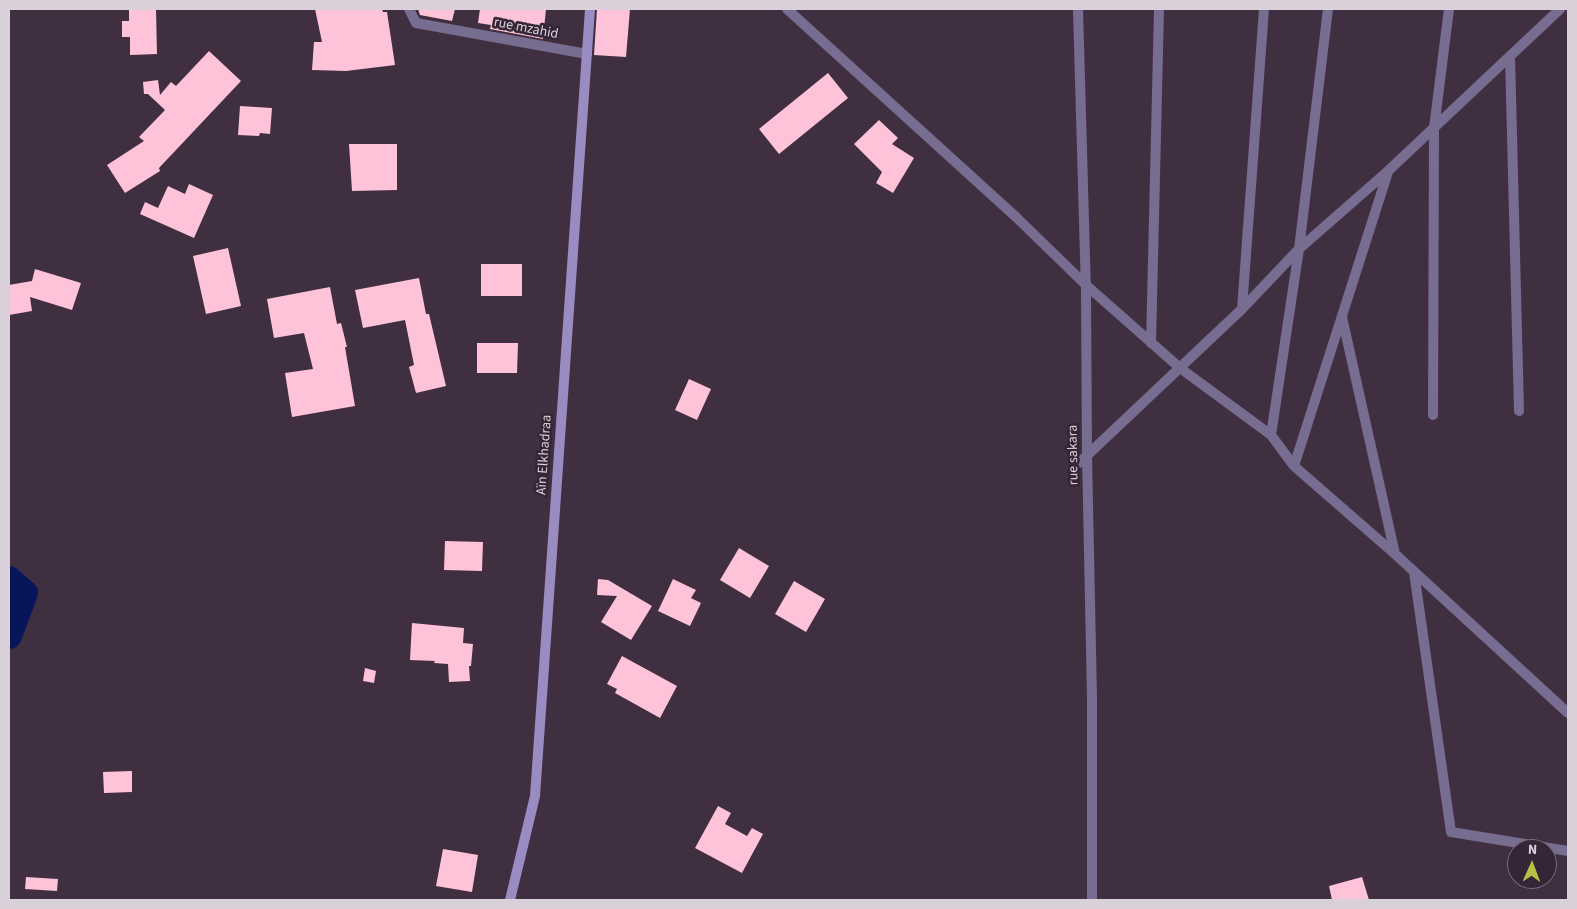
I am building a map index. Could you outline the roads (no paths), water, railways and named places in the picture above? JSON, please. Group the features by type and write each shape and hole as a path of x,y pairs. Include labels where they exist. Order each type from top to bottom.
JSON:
{"main road":[{"name":"Aïn Elkhadraa","path":"510,900 535,796 590,9"}],"street":[{"name":"rue mzahid","path":"409,9 416,23 586,54"},
{"path":"787,9 1016,217 1086,285 1151,343 1180,368 1271,435 1294,466 1395,554 1568,713"},
{"name":"rue sakara","path":"1078,9 1086,285 1092,698 1092,900"},
{"path":"1151,343 1159,9"},
{"path":"1242,309 1264,9"},
{"path":"1271,435 1299,249 1328,9"},
{"path":"1433,415 1434,128 1449,9"},
{"path":"1078,463 1242,309 1299,249 1388,171 1560,9"},
{"path":"1510,56 1519,411"},
{"path":"1294,466 1388,171"},
{"path":"1341,316 1395,554"},
{"path":"1414,572 1451,832 1568,851"}],"waterway":[{"path":"9,579 25,593 9,636"}]}
